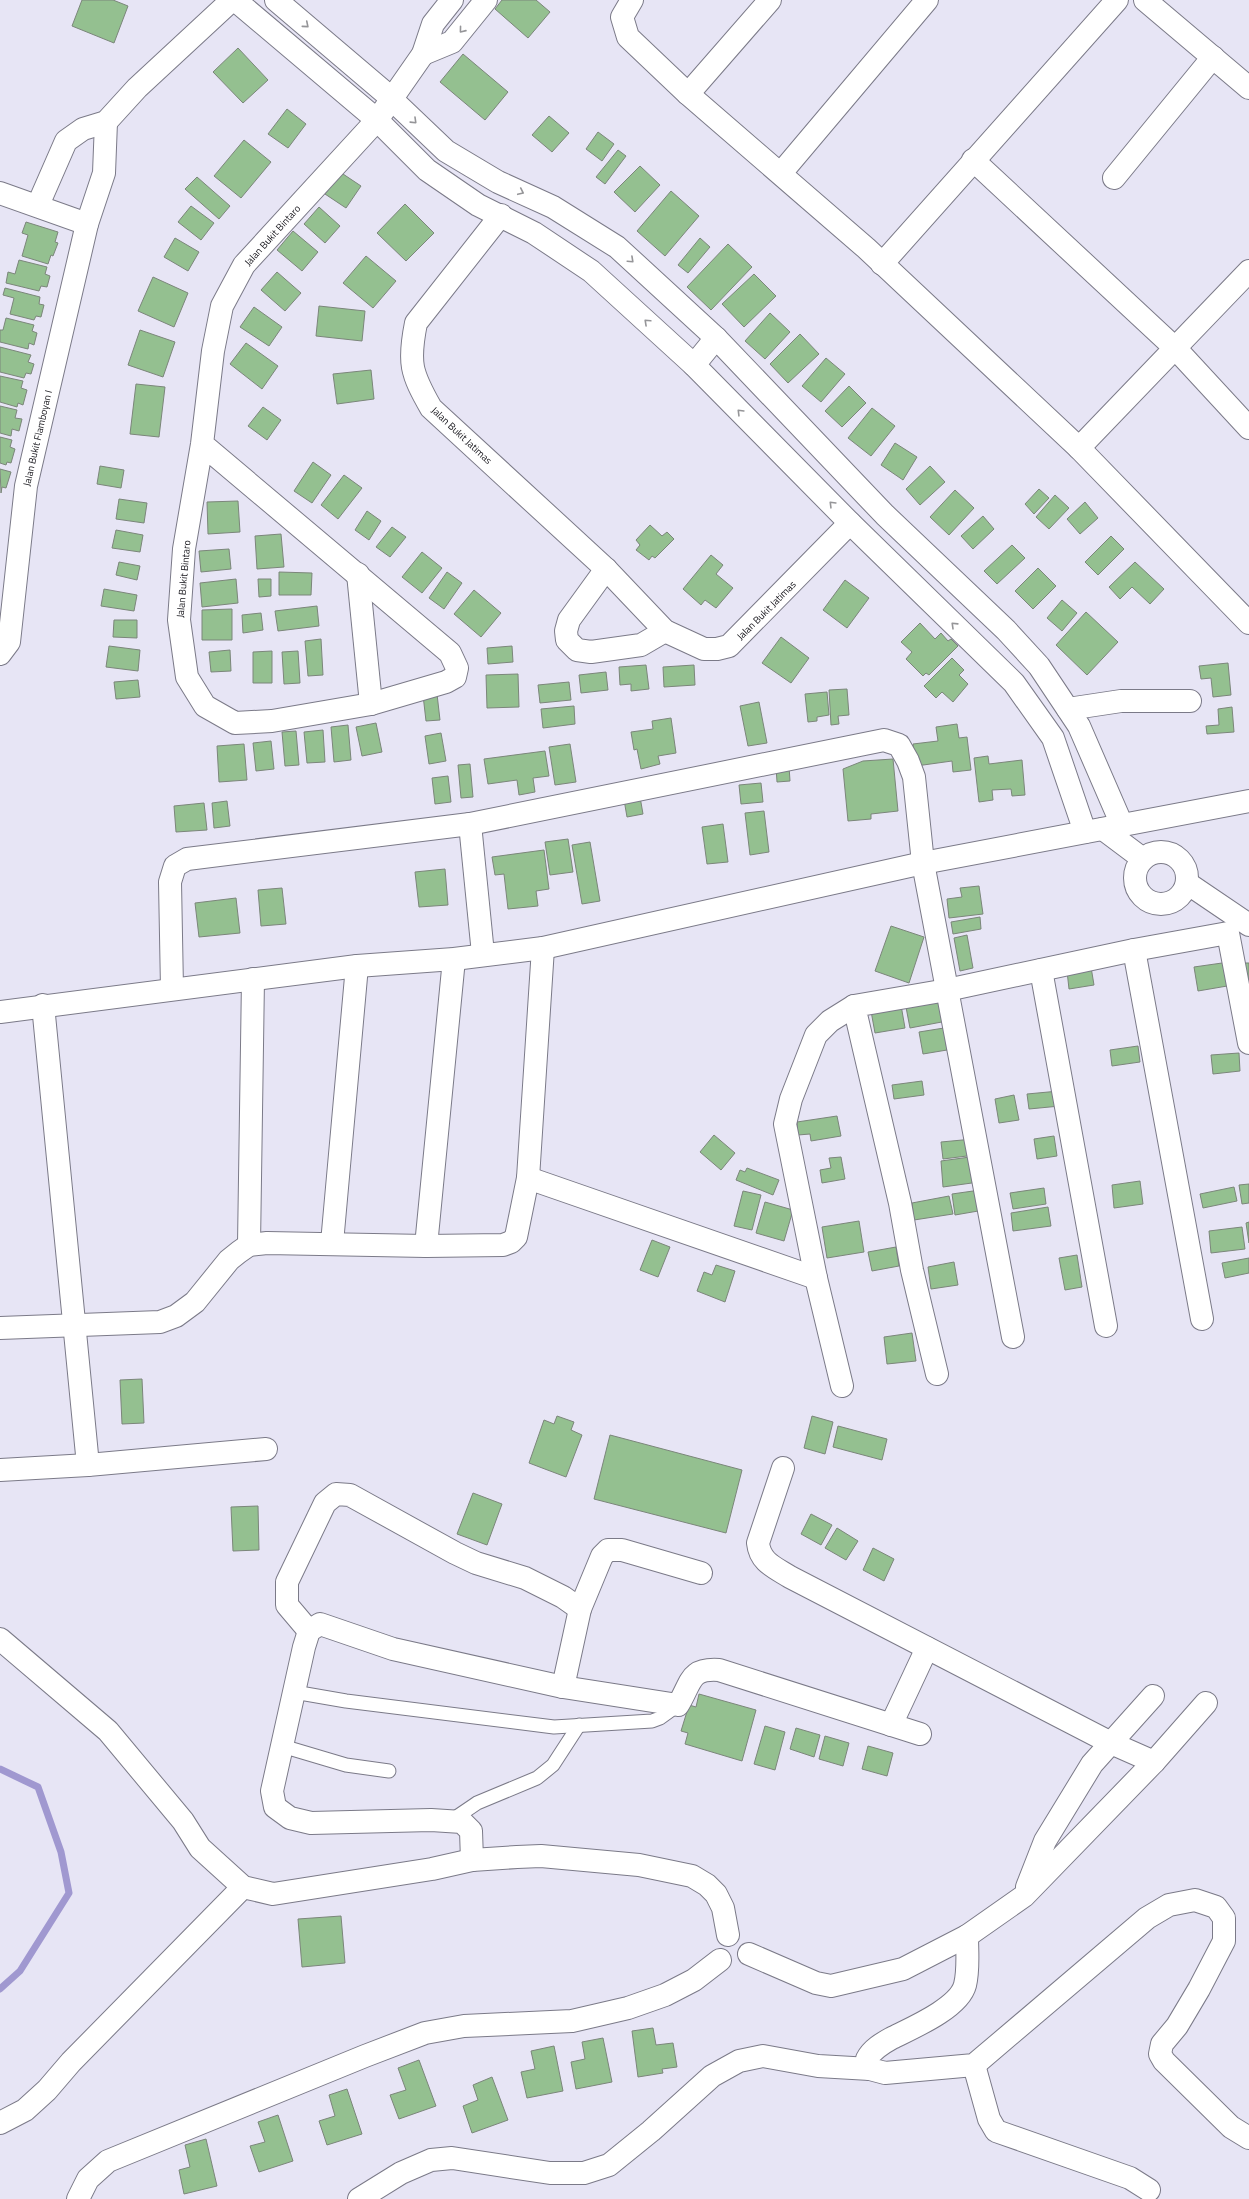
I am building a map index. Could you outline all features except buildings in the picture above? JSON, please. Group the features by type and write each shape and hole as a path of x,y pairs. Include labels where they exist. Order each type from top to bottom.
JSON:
{"street":[{"path":"38,205 66,141 83,129 106,122 137,88 232,0"},
{"path":"235,0 378,120 427,170 478,205 501,215 534,233 591,271 694,365 850,523 1014,683 1053,738 1103,829 1143,859"},
{"path":"276,0 392,100 446,151 498,182 553,207 617,247 716,338 885,515 1006,630 1039,666 1080,726 1103,829"},
{"name":"Jalan Bukit Bintaro","path":"202,444 450,653 457,668 457,673 452,680 371,704 272,721 235,723 205,706 187,678 179,620 184,549 202,444 213,351 222,306 244,265 378,120 423,54 433,24 452,0"},
{"path":"423,54 452,42 486,0"},
{"path":"632,0 622,17 628,37 688,94 781,173 882,264 1079,448 1249,624"},
{"path":"688,94 770,0"},
{"path":"781,173 927,0"},
{"path":"882,264 973,160 1118,0"},
{"path":"1146,0 1213,57 1246,78"},
{"path":"1114,178 1213,57"},
{"name":"Jalan Bukit Flamboyan I","path":"1,653 9,642 26,486 87,224 104,173 106,122"},
{"path":"973,160 1176,349 1249,428"},
{"path":"0,193 38,205 87,224"},
{"name":"Jalan Bukit Jatimas","path":"501,215 416,323 412,345 411,365 418,384 431,408 606,569 665,631 704,649 717,649 729,646 850,523"},
{"path":"1079,448 1176,349 1249,271"},
{"path":"694,365 716,338"},
{"path":"606,569 569,620 566,631 567,640 577,650 591,652 641,645 665,631"},
{"path":"358,574 371,704"},
{"path":"982,652 1006,630"},
{"path":"1068,709 1120,701 1190,701"},
{"path":"172,989 170,882 175,866 187,860 470,824 884,740 899,745 908,761 914,777 924,863 1013,1337"},
{"path":"0,1012 43,1005 357,966 454,958 543,948 924,863 1249,801"},
{"path":"470,824 483,954"},
{"path":"1161,852 1171,854 1183,864 1187,876 1187,883 1177,900 1168,904 1158,905 1148,902 1141,895 1136,886 1135,876 1137,867 1143,859 1152,854 1161,852"},
{"path":"1187,883 1249,925"},
{"path":"842,1386 816,1278 785,1124 791,1099 816,1035 830,1021 854,1006 947,990 1134,950 1239,931 1249,1043"},
{"path":"0,1328 160,1322 176,1316 195,1302 229,1260 249,1245 267,1243 426,1246 503,1245 511,1242 516,1237 520,1225 528,1178 543,948"},
{"path":"1134,950 1202,1319"},
{"path":"426,1246 454,958"},
{"path":"332,1244 357,966"},
{"path":"1041,970 1106,1326"},
{"path":"249,1245 253,979"},
{"path":"43,1005 88,1465"},
{"path":"854,1006 899,1195 912,1270 937,1374"},
{"path":"528,1178 816,1278"},
{"path":"0,1470 88,1465 266,1449"},
{"path":"783,1468 758,1543 760,1555 790,1578 1111,1743 1154,1762"},
{"path":"309,1631 287,1604 287,1582 325,1503 336,1494 350,1495 455,1553 476,1563 525,1578 563,1596 580,1609"},
{"path":"563,1688 580,1609 602,1556 608,1550 622,1550 701,1573"},
{"path":"472,1860 471,1831 462,1822 452,1820 311,1824 290,1818 275,1807 272,1791 304,1647 309,1631 320,1624 393,1649 563,1688 678,1705 695,1674 704,1669 719,1670 920,1734"},
{"path":"0,1639 108,1731 183,1821 200,1848 242,1887 273,1894 472,1860 542,1856 639,1865 692,1876 707,1885 716,1894 723,1908 728,1935"},
{"path":"891,1725 927,1648"},
{"path":"1024,1896 1045,1841 1092,1764 1154,1696"},
{"path":"749,1954 816,1983 831,1986 903,1969 967,1936 1024,1896 1154,1762 1206,1703"},
{"path":"0,2123 25,2110 47,2090 71,2062 242,1887"},
{"path":"359,2199 401,2173 431,2160 452,2158 550,2173 584,2173 609,2166 651,2131 712,2076 739,2062 763,2056 818,2066 870,2069 885,2073 974,2065 1147,1918 1169,1905 1195,1900 1216,1907 1224,1918 1224,1941 1181,2019 1162,2044 1160,2054 1164,2061 1231,2127 1249,2138"},
{"path":"736,1934 743,1938 747,1944 749,1954 742,1964 727,1966 720,1960 717,1954 718,1945 722,1939 728,1935 736,1934"},
{"path":"870,2069 867,2059 869,2053 882,2044 948,2007 960,1995 965,1987 968,1967 967,1936"},
{"path":"78,2199 88,2179 108,2161 371,2053 425,2033 464,2026 572,2021 628,2008 666,1995 694,1980 720,1960"},
{"path":"974,2065 989,2119 996,2131 1130,2178 1149,2190"}],"lane":[{"path":"294,1692 346,1701 554,1726 652,1721 660,1718 678,1705"},
{"path":"452,1820 477,1803 538,1778 553,1765 578,1725"},
{"path":"282,1746 346,1765 389,1771"}],"waterway":[{"path":"0,1769 38,1787 61,1852 69,1893 20,1971 0,1989"}]}
